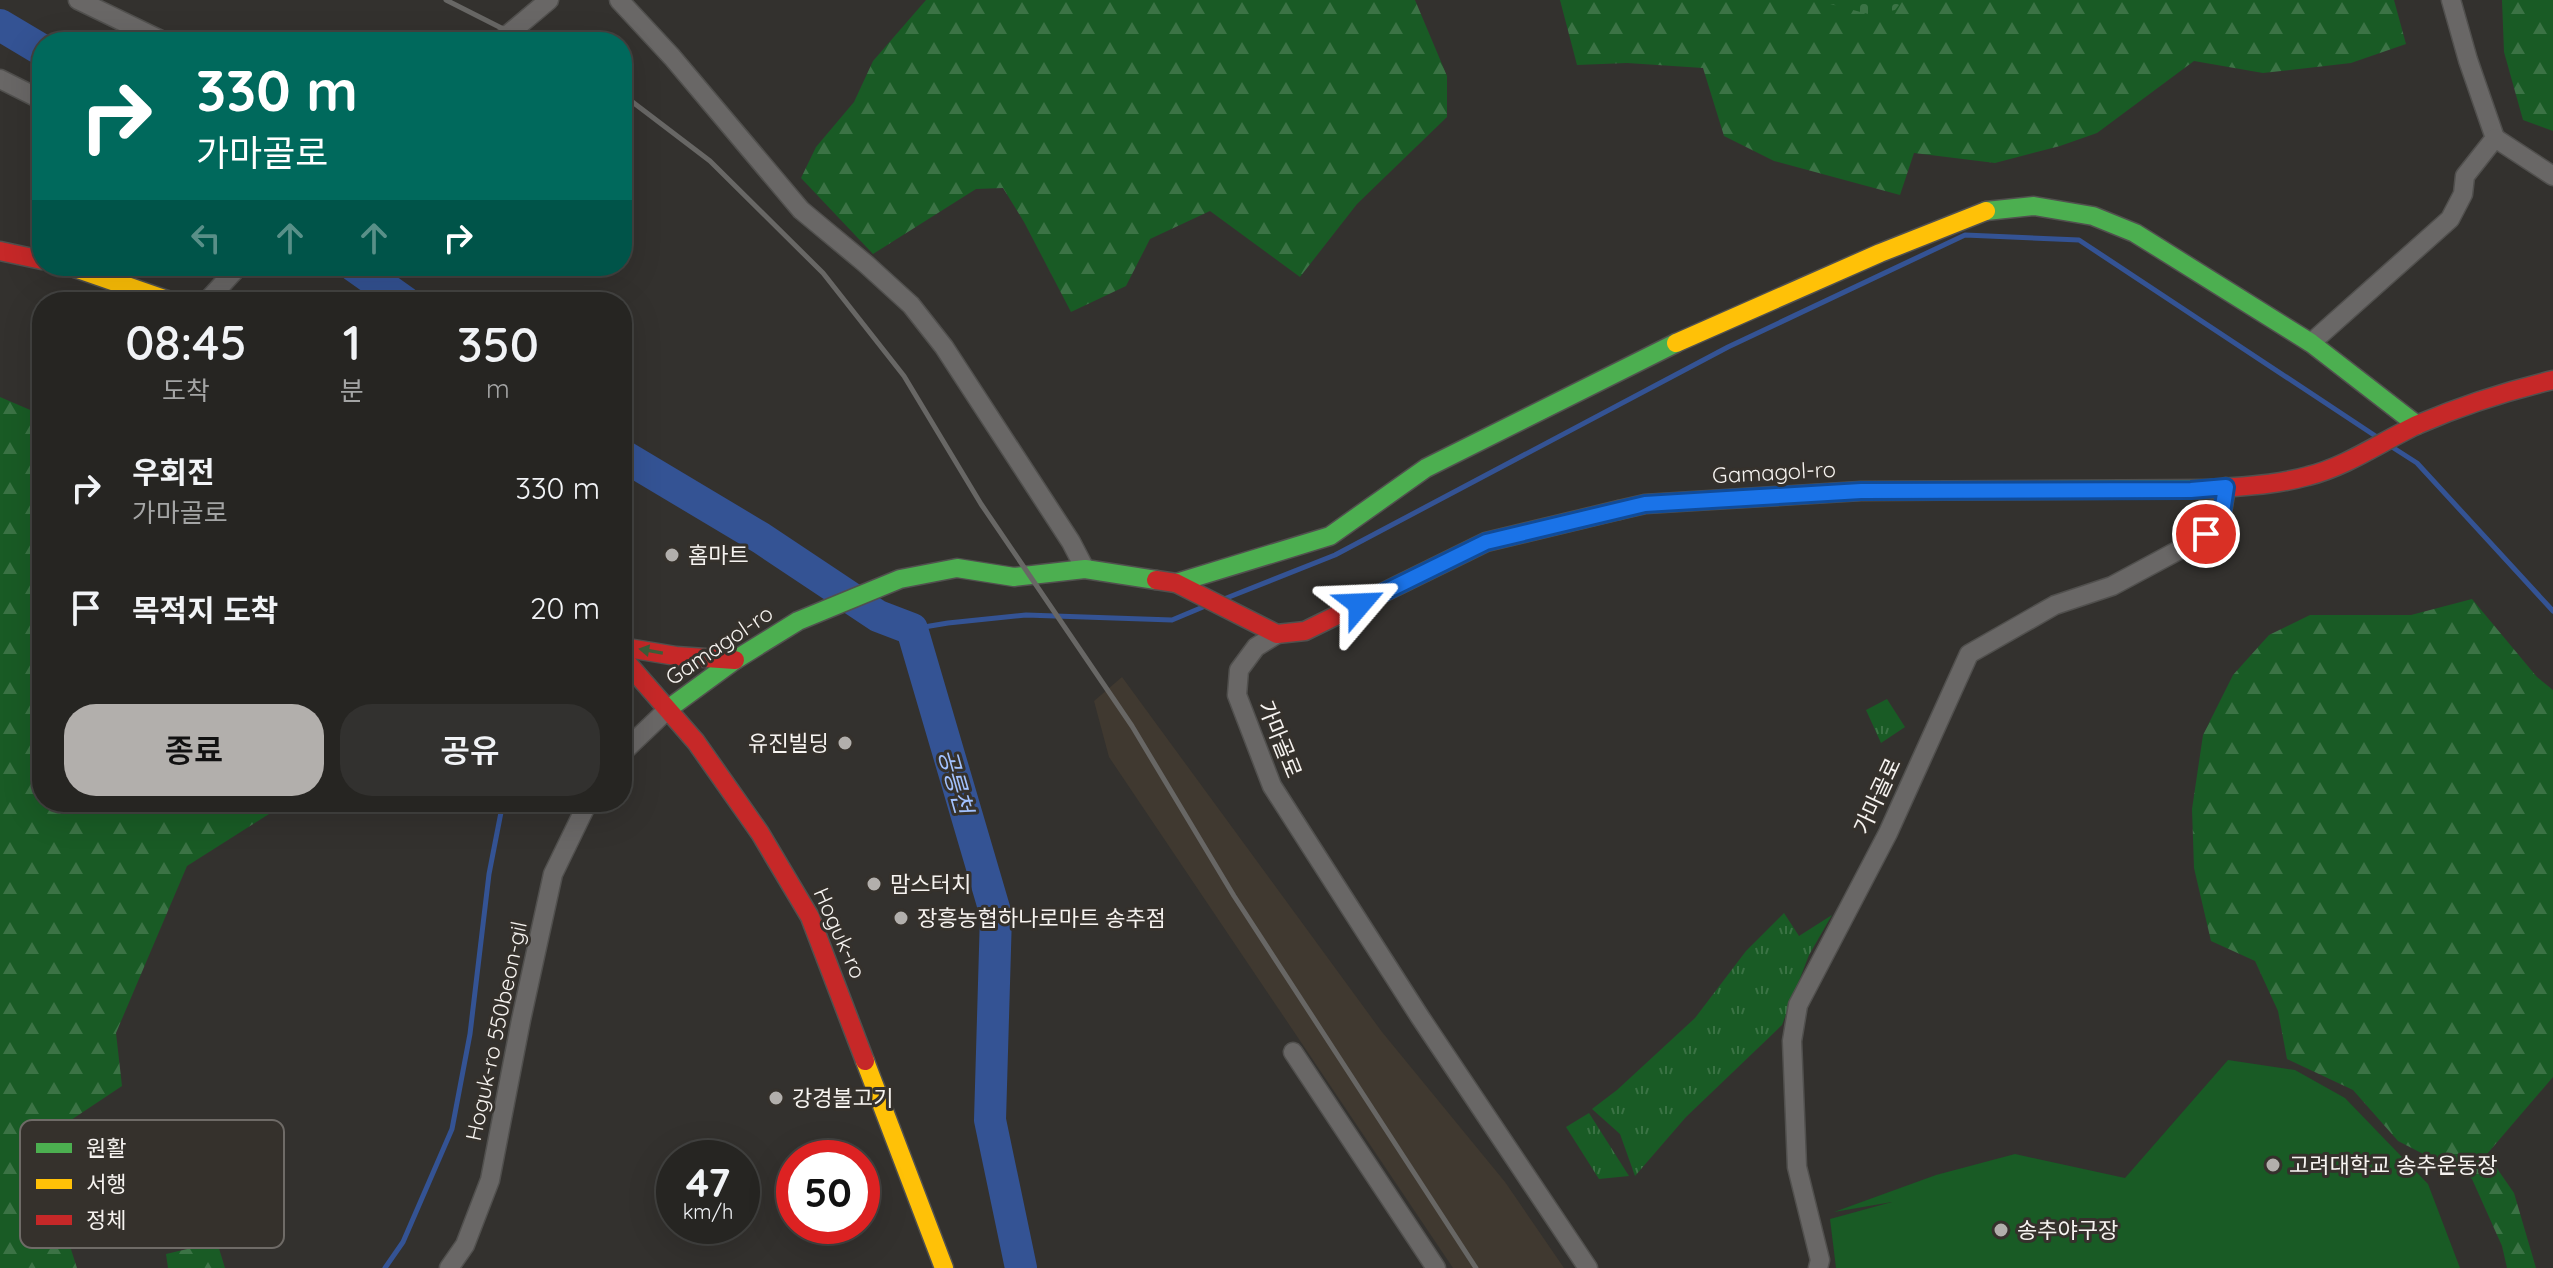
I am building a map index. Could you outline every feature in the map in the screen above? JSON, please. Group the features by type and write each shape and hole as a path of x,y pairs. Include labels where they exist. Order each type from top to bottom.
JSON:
{"street":[{"path":"78,0 144,32"},
{"path":"511,32 549,0"},
{"path":"619,0 672,57 801,210 911,305 944,347 1071,542 1085,569 1176,583 1271,630"},
{"path":"2451,0 2495,138 2553,176"},
{"path":"0,79 32,95"},
{"path":"2311,343 2450,219 2463,194 2465,176 2495,138"},
{"path":"1176,583 1330,536 1426,468 1648,355 1880,253 1985,211 2034,206 2093,216 2121,227 2311,343 2417,425 2492,395 2553,380"},
{"path":"0,251 32,258"},
{"path":"98,276 144,292"},
{"path":"215,292 230,276"},
{"name":"Gamagol-ro","path":"1271,630 1305,631 1486,542 1645,504 1861,491 2176,490 2270,484 2310,476 2357,457 2417,425"},
{"name":"가마골로","path":"1818,1268 1820,1260 1797,1167 1792,1041 1798,1005 1888,833 1969,654 2055,605 2112,586 2220,525 2226,487"},
{"name":"Gamagol-ro","path":"668,709 735,660 798,621 900,579 957,568 1014,577 1085,569"},
{"name":"가마골로","path":"1271,630 1239,670 1237,695 1272,786 1420,1017 1588,1268"},
{"path":"632,649 676,656 735,660"},
{"name":"Hoguk-ro","path":"632,668 696,742 760,833 810,917 944,1268"},
{"path":"632,743 668,709"},
{"name":"Hoguk-ro 550beon-gil","path":"449,1268 465,1245 490,1180 553,874 583,812"},
{"path":"1293,1052 1436,1268"}],"shaded area":[{"path":"1122,677 1382,1032 1505,1182 1564,1268 1453,1268 1109,757 1094,701"}],"green space":[{"path":"926,0 1415,0 1447,76 1447,117 1357,204 1300,277 1210,211 1150,239 1126,286 1071,312 1003,188 976,189 873,254 801,178 816,147 854,102 873,61"},
{"path":"1560,0 2394,0 2406,44 2351,63 2263,73 2194,61 2097,133 2060,146 1995,163 1914,153 1900,195 1774,161 1724,136 1703,68 1627,63 1577,65"},
{"path":"1815,0 1903,0 1895,10 1872,15"},
{"path":"2502,0 2553,0 2553,131 2523,120 2504,52"},
{"path":"0,397 32,411 32,812 272,812 187,866 116,1033 122,1086 71,1120 20,1120 20,1248 71,1248 77,1268 0,1268"},
{"path":"2472,599 2537,677 2553,690 2553,1077 2487,1154 2514,1193 2536,1268 2507,1268 2502,1246 2472,1179 2398,1141 2353,1090 2287,1059 2278,1011 2255,961 2211,941 2194,868 2192,809 2203,735 2233,675 2269,635 2310,615 2411,615"},
{"path":"1887,699 1905,727 1881,743 1866,710"},
{"path":"1784,913 1799,936 1832,915 1809,955 1782,1025 1686,1117 1635,1176 1620,1134 1592,1109 1695,1018 1746,951"},
{"name":"고려대학교 송추운동장","path":"2228,1060 2295,1070 2345,1098 2428,1184 2460,1268 1836,1268 1830,1219 1892,1202 1834,1212 1936,1175 2015,1154 2125,1178"},
{"path":"1589,1113 1629,1176 1599,1179 1566,1127"},
{"path":"192,1248 219,1248 225,1268 168,1268 166,1254"}],"waterway":[{"name":"공릉천","path":"0,25 32,44"},
{"path":"1224,599 1335,555 1728,347 1965,235 2079,240 2377,437"},
{"name":"공릉천","path":"368,276 391,292"},
{"path":"2392,447 2417,463 2553,611"},
{"name":"공릉천","path":"632,461 761,538 878,616 912,629 996,915 990,1120 1021,1268"},
{"path":"912,629 1026,615 1172,620 1203,607"},
{"path":"385,1268 403,1242 452,1129 470,1034 489,874 501,812"}],"railway":[{"path":"446,0 509,32"},
{"path":"632,102 710,161 823,273 904,376 981,504 1132,726 1234,896 1476,1268"}],"traffic: fast":[{"path":"1986,211 2034,206 2093,216 2135,233 2311,343 2417,425"},
{"path":"1176,583 1330,536 1426,468 1676,343"},
{"path":"1619,510 1645,504 1861,491 2211,489"},
{"path":"668,709 735,660 798,621 900,579 957,568 1014,577 1085,569 1156,580"}],"traffic: slow":[{"path":"1676,343 1880,253 1986,211"},
{"path":"98,276 144,292"},
{"path":"865,1061 944,1268"}],"traffic: jam":[{"path":"0,251 32,258"},
{"path":"2211,489 2260,485 2323,472 2436,417 2553,380"},
{"path":"1156,580 1176,583 1277,634 1305,631 1486,542 1619,510"},
{"path":"632,649 676,656 735,660"},
{"path":"632,668 696,742 760,833 810,917 865,1061"}],"place":[{"name":"홈마트","path":"672,555"},
{"name":"유진빌딩","path":"845,743"},
{"name":"맘스터치","path":"874,884"},
{"name":"장흥농협하나로마트 송추점","path":"901,918"},
{"name":"강경불고기","path":"776,1098"},
{"name":"고려대학교 송추운동장","path":"2273,1165"},
{"name":"송추야구장","path":"2001,1230"}],"route":[{"path":"1360,604 1486,542 1645,504 1861,491 2191,490 2226,487 2220,525 2206,534"}]}
